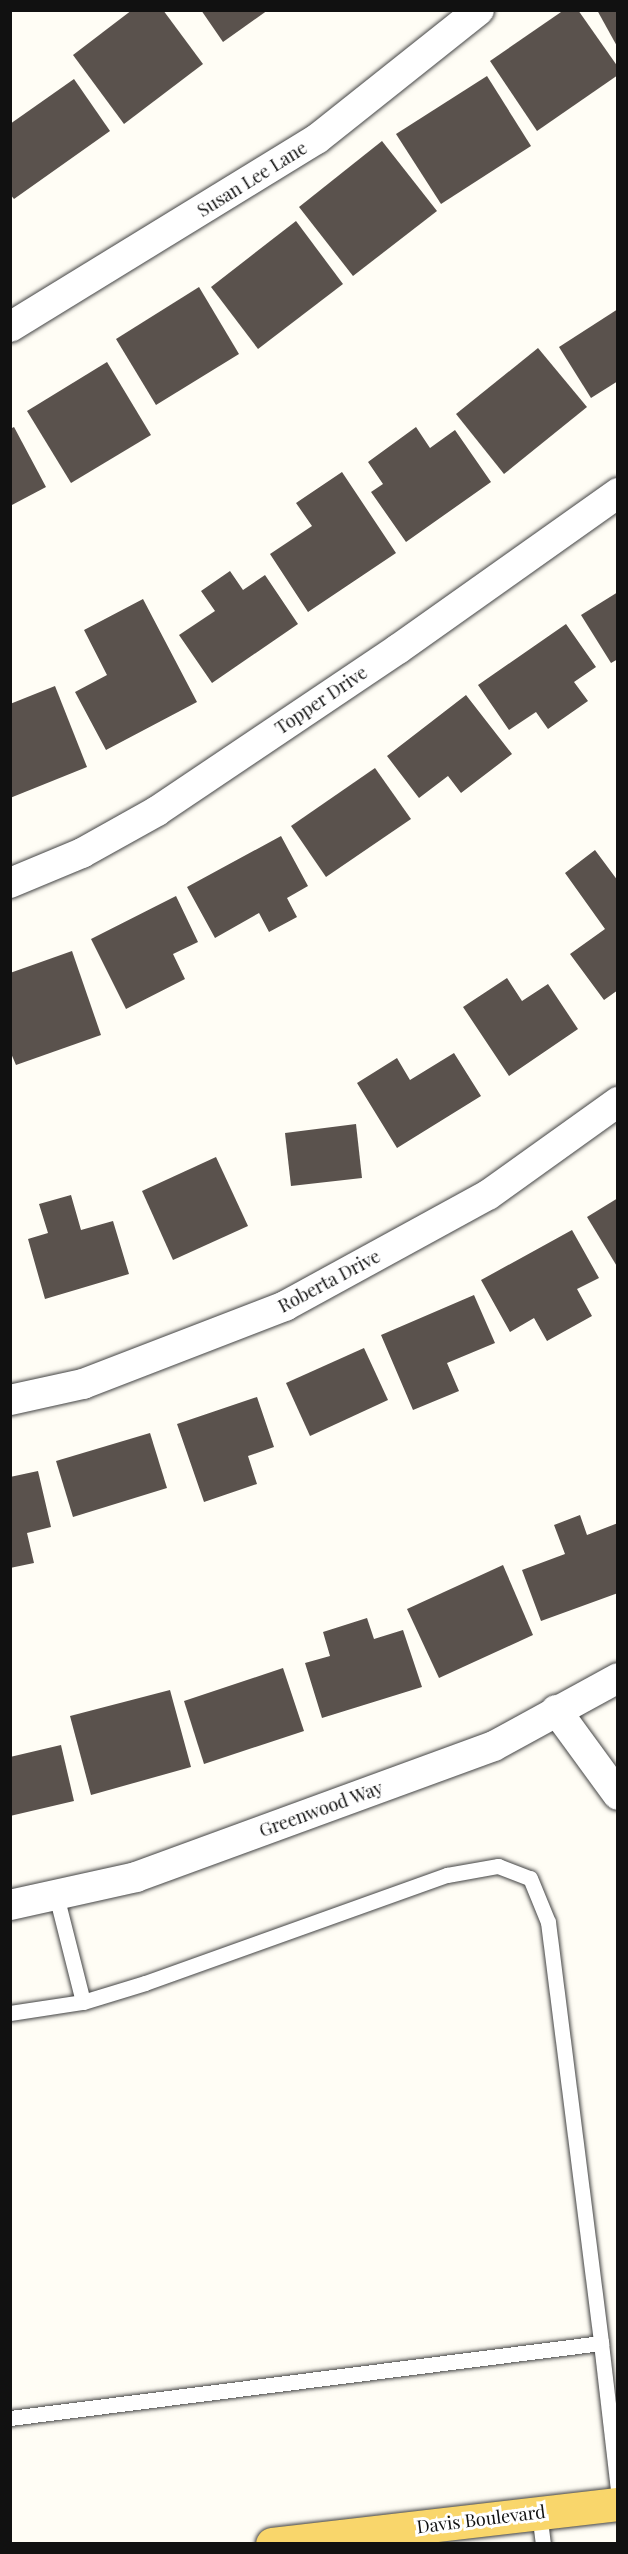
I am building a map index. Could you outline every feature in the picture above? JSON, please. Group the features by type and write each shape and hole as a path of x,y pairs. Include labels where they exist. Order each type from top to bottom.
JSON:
{"main road":[{"name":"Davis Boulevard","path":"287,2543 541,2528 618,2504"}],"street":[{"name":"Susan Lee Lane","path":"10,327 317,139 479,10"},
{"name":"Topper Drive","path":"10,883 82,853 157,811 398,649 618,493"},
{"name":"Roberta Drive","path":"10,1400 83,1384 285,1306 488,1195 618,1102"},
{"name":"Greenwood Way","path":"10,1905 136,1877 494,1746 618,1678"},
{"path":"556,1710 618,1795"}],"lane":[{"path":"10,2013 83,2002 447,1875 498,1866 530,1878 548,1922 618,2489"},
{"path":"56,1895 83,2002"},
{"path":"10,2418 601,2343"}],"building":[{"path":"132,10 163,10 203,64 124,124 73,55"},
{"path":"201,10 268,10 223,42"},
{"path":"564,10 578,10 618,67 618,75 537,131 490,61"},
{"path":"597,10 618,10 618,48"},
{"path":"487,76 531,146 441,204 396,134"},
{"path":"74,79 110,131 14,199 10,194 10,124"},
{"path":"382,141 437,211 353,276 299,207"},
{"path":"296,221 343,284 258,349 211,287"},
{"path":"199,287 239,354 156,405 116,339"},
{"path":"618,309 618,381 591,398 559,347"},
{"path":"538,348 587,407 504,474 456,414"},
{"path":"107,362 151,435 71,483 27,411"},
{"path":"14,427 46,487 10,506 10,429"},
{"path":"416,427 430,448 455,430 491,482 406,542 371,492 383,484 368,462"},
{"path":"342,472 396,553 308,612 270,554 312,526 296,503"},
{"path":"230,571 243,590 265,575 298,624 212,683 179,635 215,611 201,591"},
{"path":"618,592 618,659 611,663 581,615"},
{"path":"143,599 197,702 106,750 75,692 107,675 84,630"},
{"path":"566,624 596,667 574,682 588,701 548,729 536,712 509,730 478,685"},
{"path":"55,686 87,767 10,798 10,704"},
{"path":"466,695 512,754 461,793 448,776 419,798 387,756"},
{"path":"375,768 411,819 326,877 291,826"},
{"path":"281,836 308,886 287,898 297,917 269,932 259,913 215,938 187,887"},
{"path":"595,850 618,881 618,990 604,1000 570,954 605,929 565,873"},
{"path":"176,896 198,942 173,954 185,979 126,1009 91,939"},
{"path":"72,951 101,1035 16,1065 10,1051 10,973"},
{"path":"507,978 522,1001 548,984 578,1029 509,1076 463,1007"},
{"path":"454,1053 481,1096 397,1148 357,1083 397,1058 410,1080"},
{"path":"356,1124 362,1178 291,1186 285,1133"},
{"path":"216,1157 248,1226 173,1260 142,1191"},
{"path":"71,1195 81,1230 113,1221 129,1274 45,1299 28,1239 48,1233 39,1204"},
{"path":"618,1198 618,1268 587,1217"},
{"path":"572,1230 599,1278 577,1289 592,1316 547,1341 534,1318 510,1332 481,1280"},
{"path":"474,1295 495,1343 447,1363 459,1391 413,1410 381,1335"},
{"path":"364,1348 388,1400 310,1436 286,1383"},
{"path":"257,1397 274,1447 248,1456 257,1484 204,1502 177,1424"},
{"path":"150,1433 167,1488 73,1517 56,1461"},
{"path":"38,1471 51,1527 27,1533 34,1563 10,1568 10,1477"},
{"path":"580,1515 587,1535 618,1523 618,1593 541,1621 522,1570 565,1554 554,1525"},
{"path":"503,1565 533,1635 439,1678 407,1609"},
{"path":"367,1618 374,1639 403,1630 422,1687 322,1718 305,1663 330,1656 323,1632"},
{"path":"283,1668 304,1731 204,1764 184,1701"},
{"path":"170,1690 191,1767 91,1795 70,1716"},
{"path":"61,1745 74,1801 10,1816 10,1757"}]}
